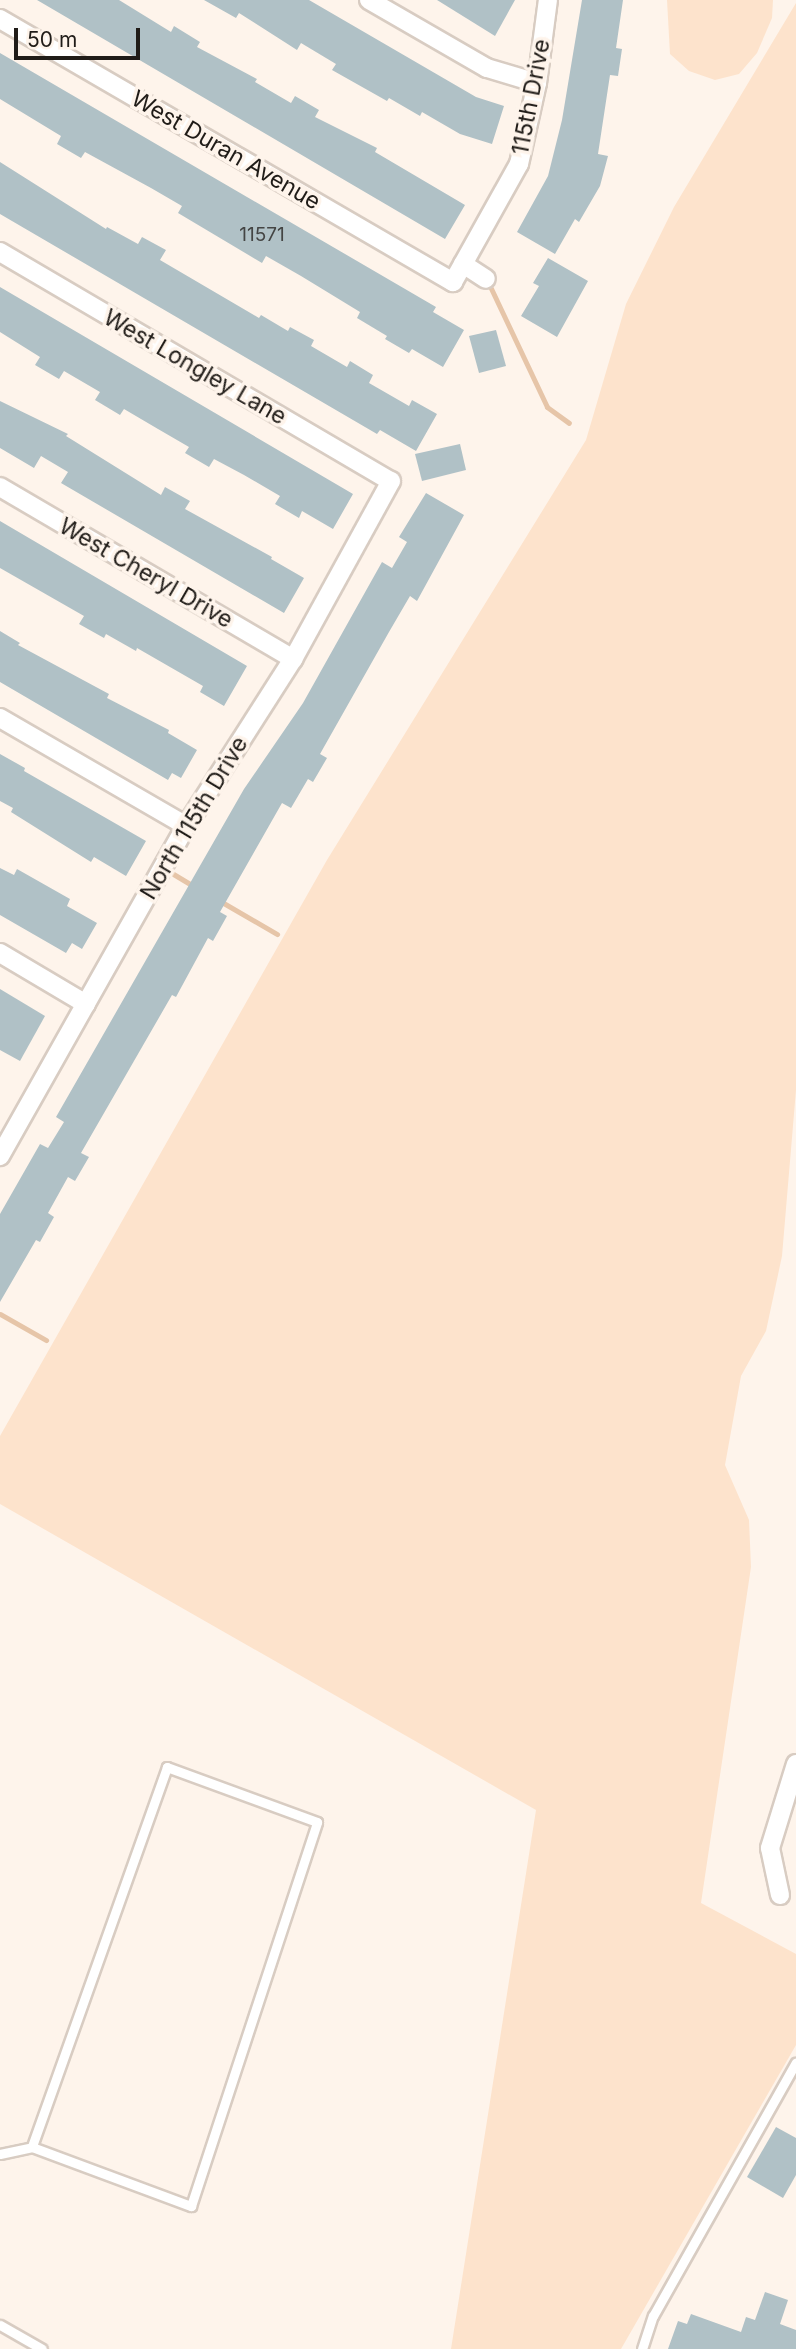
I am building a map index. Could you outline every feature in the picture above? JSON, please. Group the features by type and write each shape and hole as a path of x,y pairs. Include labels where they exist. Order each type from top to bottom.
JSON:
{"street":[{"path":"369,0 487,68 537,83"},
{"name":"115th Drive","path":"453,282 519,164 537,83 548,0"},
{"name":"West Duran Avenue","path":"0,19 453,282"},
{"name":"West Longley Lane","path":"0,252 391,481"},
{"path":"463,264 486,279"},
{"name":"North 115th Drive","path":"0,1156 186,826 293,659 391,481"},
{"name":"West Cheryl Drive","path":"0,487 293,659"},
{"path":"0,718 186,826"},
{"path":"0,953 86,1004"},
{"path":"780,1895 770,1848 796,1764"}],"lane":[{"path":"0,2154 32,2147 191,2206 317,1822 167,1767 32,2147"},
{"path":"642,2349 653,2316 796,2062"},
{"path":"0,2325 43,2349"}],"shaded area":[{"path":"667,0 773,0 772,18 757,53 739,74 715,80 689,71 670,54"},
{"path":"796,3 796,1090 782,1256 766,1331 741,1376 725,1465 749,1520 751,1567 701,1903 796,1954 796,2045 621,2349 451,2349 536,1810 0,1504 0,1436 327,860 586,440 626,304 674,207"}],"building":[{"path":"37,0 119,0 171,32 174,26 200,42 197,47 257,79 255,82 291,103 295,96 319,110 315,117 377,148 375,152 465,205 445,239"},
{"path":"204,0 309,0 476,97 504,106 492,144 460,134 422,112 420,116 389,98 387,101 332,70 336,64 301,43 297,50 239,13 236,18"},
{"path":"437,0 515,0 495,36"},
{"path":"582,0 623,0 616,48 622,49 618,76 610,75 598,154 608,156 600,186 579,222 575,219 555,254 517,232 548,176 562,120"},
{"path":"0,53 436,307 433,312 464,330 443,367 412,349 409,353 385,339 387,336 357,318 360,312 301,276 266,256 262,263 178,213 182,206 151,188 85,152 81,158 57,144 61,136 0,99"},
{"path":"0,162 106,229 107,227 138,244 142,237 166,250 160,260 259,318 261,315 288,331 290,327 314,340 311,346 347,367 350,361 373,375 369,383 409,406 412,400 437,414 416,451 380,430 377,434 0,214"},
{"path":"548,258 588,281 557,337 521,316 539,286 533,283"},
{"path":"0,287 353,494 333,529 302,511 299,518 275,504 280,496 214,459 209,467 185,453 189,447 124,409 120,415 95,400 100,392 64,371 59,379 35,365 40,357 0,332"},
{"path":"496,330 506,366 479,373 469,336"},
{"path":"0,401 68,434 66,436 161,495 165,487 190,501 185,509 272,557 271,559 304,578 284,613 61,483 68,472 41,456 34,468 0,448"},
{"path":"460,444 466,470 422,481 415,454"},
{"path":"426,493 464,515 417,601 410,596 320,754 327,758 313,782 308,779 291,808 282,803 220,912 227,916 213,941 208,938 176,997 172,995 81,1153 89,1157 75,1181 68,1177 48,1213 54,1217 40,1242 36,1240 0,1302 0,1214 40,1144 48,1148 64,1122 56,1117 244,789 303,703 382,562 392,568 407,542 399,537"},
{"path":"0,521 247,666 224,706 200,692 203,686 137,648 136,651 106,634 104,638 79,624 84,616 0,568"},
{"path":"0,631 20,643 18,645 109,694 107,698 169,730 168,733 197,750 181,778 172,773 168,780 0,682"},
{"path":"0,754 25,768 24,771 146,841 126,876 94,857 91,862 11,812 13,808 0,801"},
{"path":"0,868 14,875 17,869 70,899 67,906 97,923 82,949 72,943 66,953 0,915"},
{"path":"0,989 45,1016 20,1061 0,1050"},
{"path":"776,2127 796,2138 796,2175 783,2198 747,2177"},
{"path":"765,2292 788,2300 780,2324 796,2330 796,2349 668,2349 678,2321 687,2324 691,2314 741,2332 746,2317 755,2320"}],"waterway":[{"path":"488,282 547,407 569,423"},
{"path":"165,869 193,886"},
{"path":"220,901 277,934"},
{"path":"0,1314 46,1340"}]}
